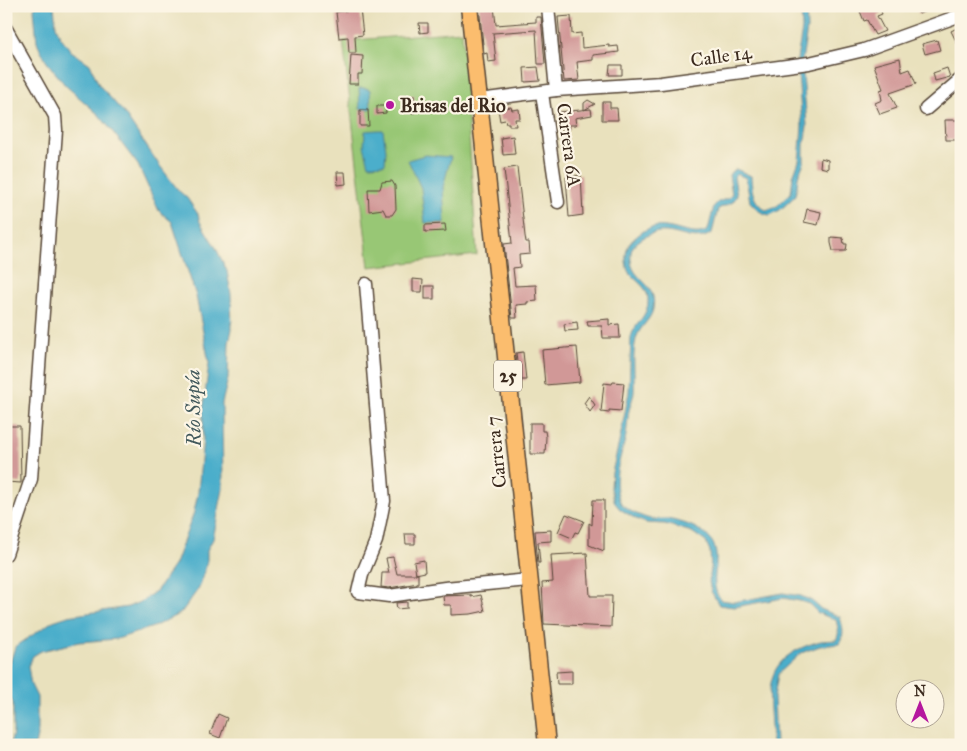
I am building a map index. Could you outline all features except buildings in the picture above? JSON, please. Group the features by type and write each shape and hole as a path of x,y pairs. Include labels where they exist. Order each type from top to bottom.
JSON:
{"main road":[{"name":"Carrera 7","path":"470,6 546,745"}],"street":[{"name":"Carrera 6A","path":"548,6 556,90"},
{"name":"Calle 14","path":"480,100 556,90 661,83 791,66 864,50 961,15"},
{"path":"6,29 54,116 56,130 30,479 6,554"},
{"path":"926,109 961,79"},
{"name":"Carrera 6A","path":"542,93 558,202"},
{"path":"366,284 384,500 376,541 362,575 358,592 389,596 529,580"}],"green space":[{"path":"462,31 477,255 369,267 343,41"}],"water":[{"path":"35,6 54,6 56,26 60,36 71,51 90,64 99,85 124,113 160,166 198,214 200,222 215,246 227,271 231,294 232,329 229,343 228,379 222,403 223,489 213,539 207,550 207,562 199,588 181,613 153,627 117,639 79,642 41,651 33,656 28,666 31,685 37,697 37,736 35,745 10,745 13,733 13,703 7,691 6,675 15,647 53,621 68,616 128,607 142,601 157,590 175,564 194,512 198,493 203,438 203,411 209,363 196,296 172,222 159,211 138,165 112,131 99,115 65,85 46,61 37,42"},
{"path":"801,6 806,6 807,29 802,61 807,126 804,162 798,177 796,195 780,210 770,215 765,214 750,202 746,178 737,174 734,177 737,195 733,202 718,209 712,233 695,238 670,232 661,232 651,234 640,240 632,248 632,267 652,293 654,300 652,313 636,339 634,392 616,484 619,499 627,509 649,519 666,519 690,525 710,539 716,553 715,586 721,600 734,602 783,593 801,596 812,601 821,609 840,617 843,631 839,644 820,646 801,653 778,674 774,697 776,745 772,745 770,695 771,682 776,670 784,659 798,650 819,641 836,640 838,628 836,620 818,613 809,604 783,598 734,607 719,605 711,591 709,581 711,569 710,551 706,542 692,532 665,524 646,523 636,519 620,509 615,503 611,488 612,473 629,392 631,337 648,305 648,296 645,289 628,270 626,261 627,248 634,239 650,228 668,227 693,233 701,233 708,230 714,206 718,202 729,198 732,194 729,175 736,169 751,176 752,191 755,199 766,210 777,206 791,193 793,176 799,161 802,126 797,60 802,29"},
{"path":"359,88 370,90 371,109 360,109"},
{"path":"383,130 386,150 385,164 369,165 364,146 365,131"},
{"path":"425,155 451,157 443,187 445,223 425,223 421,188 408,160"}],"place":[{"name":"Brisas del Rio","path":"390,105"}],"water label":[{"name":"Río Supía","path":"193,408"}]}
